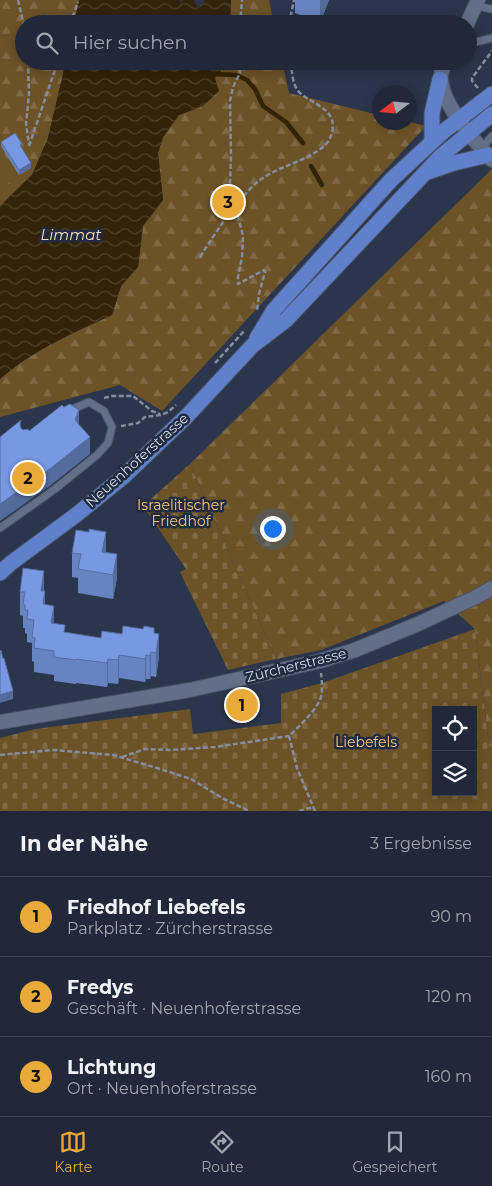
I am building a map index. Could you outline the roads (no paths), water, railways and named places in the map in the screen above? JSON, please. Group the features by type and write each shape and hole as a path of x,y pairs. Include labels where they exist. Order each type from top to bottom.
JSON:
{"main road":[{"path":"432,142 432,113 440,79"},
{"path":"458,120 486,92"},
{"path":"468,133 492,114"},
{"name":"Neuenhoferstrasse","path":"252,346 274,310 368,205 391,180 458,120"},
{"name":"Neuenhoferstrasse","path":"4,568 76,515 123,477 188,416 252,346 286,320 424,173 468,133"},
{"path":"424,173 487,155"}],"street":[{"path":"471,15 477,3"},
{"path":"442,70 440,79 450,106 458,120 487,155"},
{"name":"Zürcherstrasse","path":"0,722 182,691 320,661 355,650 418,624 492,588"}],"lane":[{"path":"477,3 492,9"},
{"path":"477,42 492,38"},
{"path":"487,155 492,136"},
{"path":"0,528 55,489 97,455 108,443 112,427 104,411 89,402 60,416"}],"water":[{"path":"79,0 180,0 181,5 183,0 194,0 198,9 205,0 231,0 230,15 76,15"},
{"name":"Limmat","path":"64,70 221,71 215,78 219,91 203,106 179,115 163,137 158,153 163,200 143,226 138,267 121,286 112,315 26,359 0,379 0,206 32,175 48,138"}],"waterway":[{"path":"213,74 236,75 247,80 255,89 263,106 286,122 303,143"},
{"path":"311,166 322,185"}],"place":[{"name":"Lichtung","path":"228,202"},
{"name":"Fredys","path":"28,478"},
{"name":"Friedhof Liebefels","path":"242,705"}],"park label":[{"name":"Israelitischer Friedhof","path":"181,514"},
{"name":"Liebefels","path":"366,742"}]}
